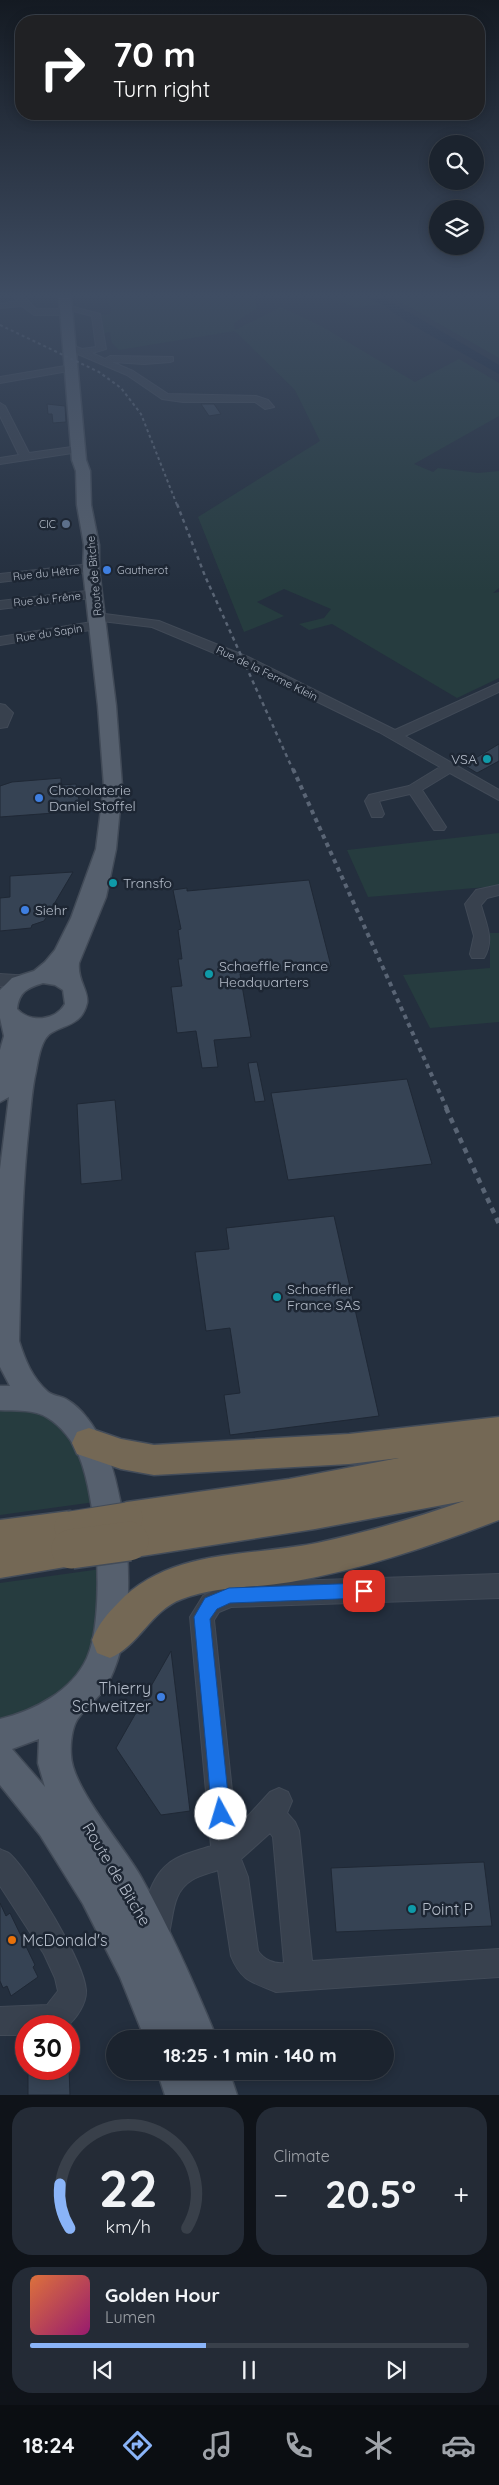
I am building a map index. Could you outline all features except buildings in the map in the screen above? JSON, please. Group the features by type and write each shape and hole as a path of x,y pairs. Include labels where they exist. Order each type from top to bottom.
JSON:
{"highway":[{"path":"89,1443 120,1454 154,1460 349,1449 499,1432"},
{"path":"0,1561 71,1538 128,1529 289,1495 499,1455"},
{"path":"128,1529 292,1517 414,1496 499,1477"},
{"path":"110,1640 135,1609 150,1597 183,1580 290,1566 342,1555 419,1533 499,1504"},
{"path":"0,1537 71,1538"}],"main road":[{"name":"Route de Bitche","path":"70,983 67,973 68,963 96,897 106,849 113,786 91,568 90,529 85,517 83,467 79,460 73,395"},
{"name":"Route de Bitche","path":"34,978 60,959 75,932 87,904 106,849"},
{"path":"34,978 57,978 70,983 78,996 75,1009 64,1020 43,1026 26,1025 5,998 11,990 34,978"},
{"path":"0,1093 15,1036 5,998"},
{"path":"38,1400 15,1372 6,1341 13,1159 24,1072 32,1043 43,1026"},
{"path":"0,1398 10,1396 38,1400 60,1410 77,1426 89,1443 102,1478 110,1536 112,1605 110,1640 98,1670 85,1688 64,1709 15,1733 0,1735"},
{"name":"Route de Bitche","path":"64,1709 56,1731 53,1752 56,1772 63,1789 115,1866 155,1938 194,2030"},
{"name":"Route de Bitche","path":"0,1760 53,1827 91,1884 130,1958 160,2030"},
{"path":"179,2080 184,2095"},
{"path":"213,2080 218,2095"}],"street":[{"path":"162,395 165,397 183,399 256,399 264,402 269,407"},
{"path":"2,412 25,458"},
{"path":"0,461 78,449"},
{"name":"Rue du Hêtre","path":"0,578 91,568"},
{"name":"Rue du Frêne","path":"0,605 95,594"},
{"name":"Rue de la Ferme Klein","path":"97,618 136,620 174,630 256,666 398,737 499,796"},
{"name":"Rue du Sapin","path":"0,641 97,618"},
{"path":"398,737 499,687"},
{"path":"0,708 6,713 2,724"},
{"path":"377,814 372,801 374,798 414,789 449,768"},
{"path":"414,789 439,827"},
{"path":"478,954 483,944 483,936 473,904 482,894 499,890"},
{"path":"499,1586 229,1595 211,1604 202,1617 225,1853 234,1877 245,1956 252,1966 276,1978 499,1963"},
{"path":"155,1938 159,1907 167,1885 184,1869 225,1853 245,1838 274,1807 286,1831 299,1975"},
{"path":"0,1863 25,1896 68,1971 73,1993 67,2006 53,2018 0,2021"}],"green space":[{"path":"297,395 499,395 499,416 414,464 433,472 438,468 478,473 499,471 499,588 493,593 499,592 499,678 457,698 332,624 309,630 299,624 324,618 331,609 284,589 257,602 284,616 244,632 198,517 320,441"},
{"path":"499,833 499,886 368,897 347,850"},
{"path":"490,933 499,933 499,1022 430,1028 403,975 490,968"},
{"path":"0,1407 43,1413 75,1438 95,1502 0,1515"},
{"path":"101,1569 92,1659 72,1688 0,1724 0,1583"}],"railway":[{"path":"126,395 141,414 177,505"},
{"path":"177,504 205,576 293,770"},
{"path":"293,769 447,1109"},
{"path":"446,1108 499,1224"}],"place":[{"name":"CIC","path":"66,524"},
{"name":"Gautherot","path":"107,570"},
{"name":"VSA","path":"487,759"},
{"name":"Chocolaterie Daniel Stoffel","path":"39,798"},
{"name":"Transfo","path":"113,883"},
{"name":"Siehr","path":"25,910"},
{"name":"Schaeffle France Headquarters","path":"209,974"},
{"name":"Schaeffler France SAS","path":"277,1297"},
{"name":"Thierry Schweitzer","path":"161,1697"},
{"name":"Point P","path":"412,1909"},
{"name":"McDonald's","path":"12,1940"}],"route":[{"path":"221,1814 202,1617 211,1604 229,1595 364,1591"}]}
